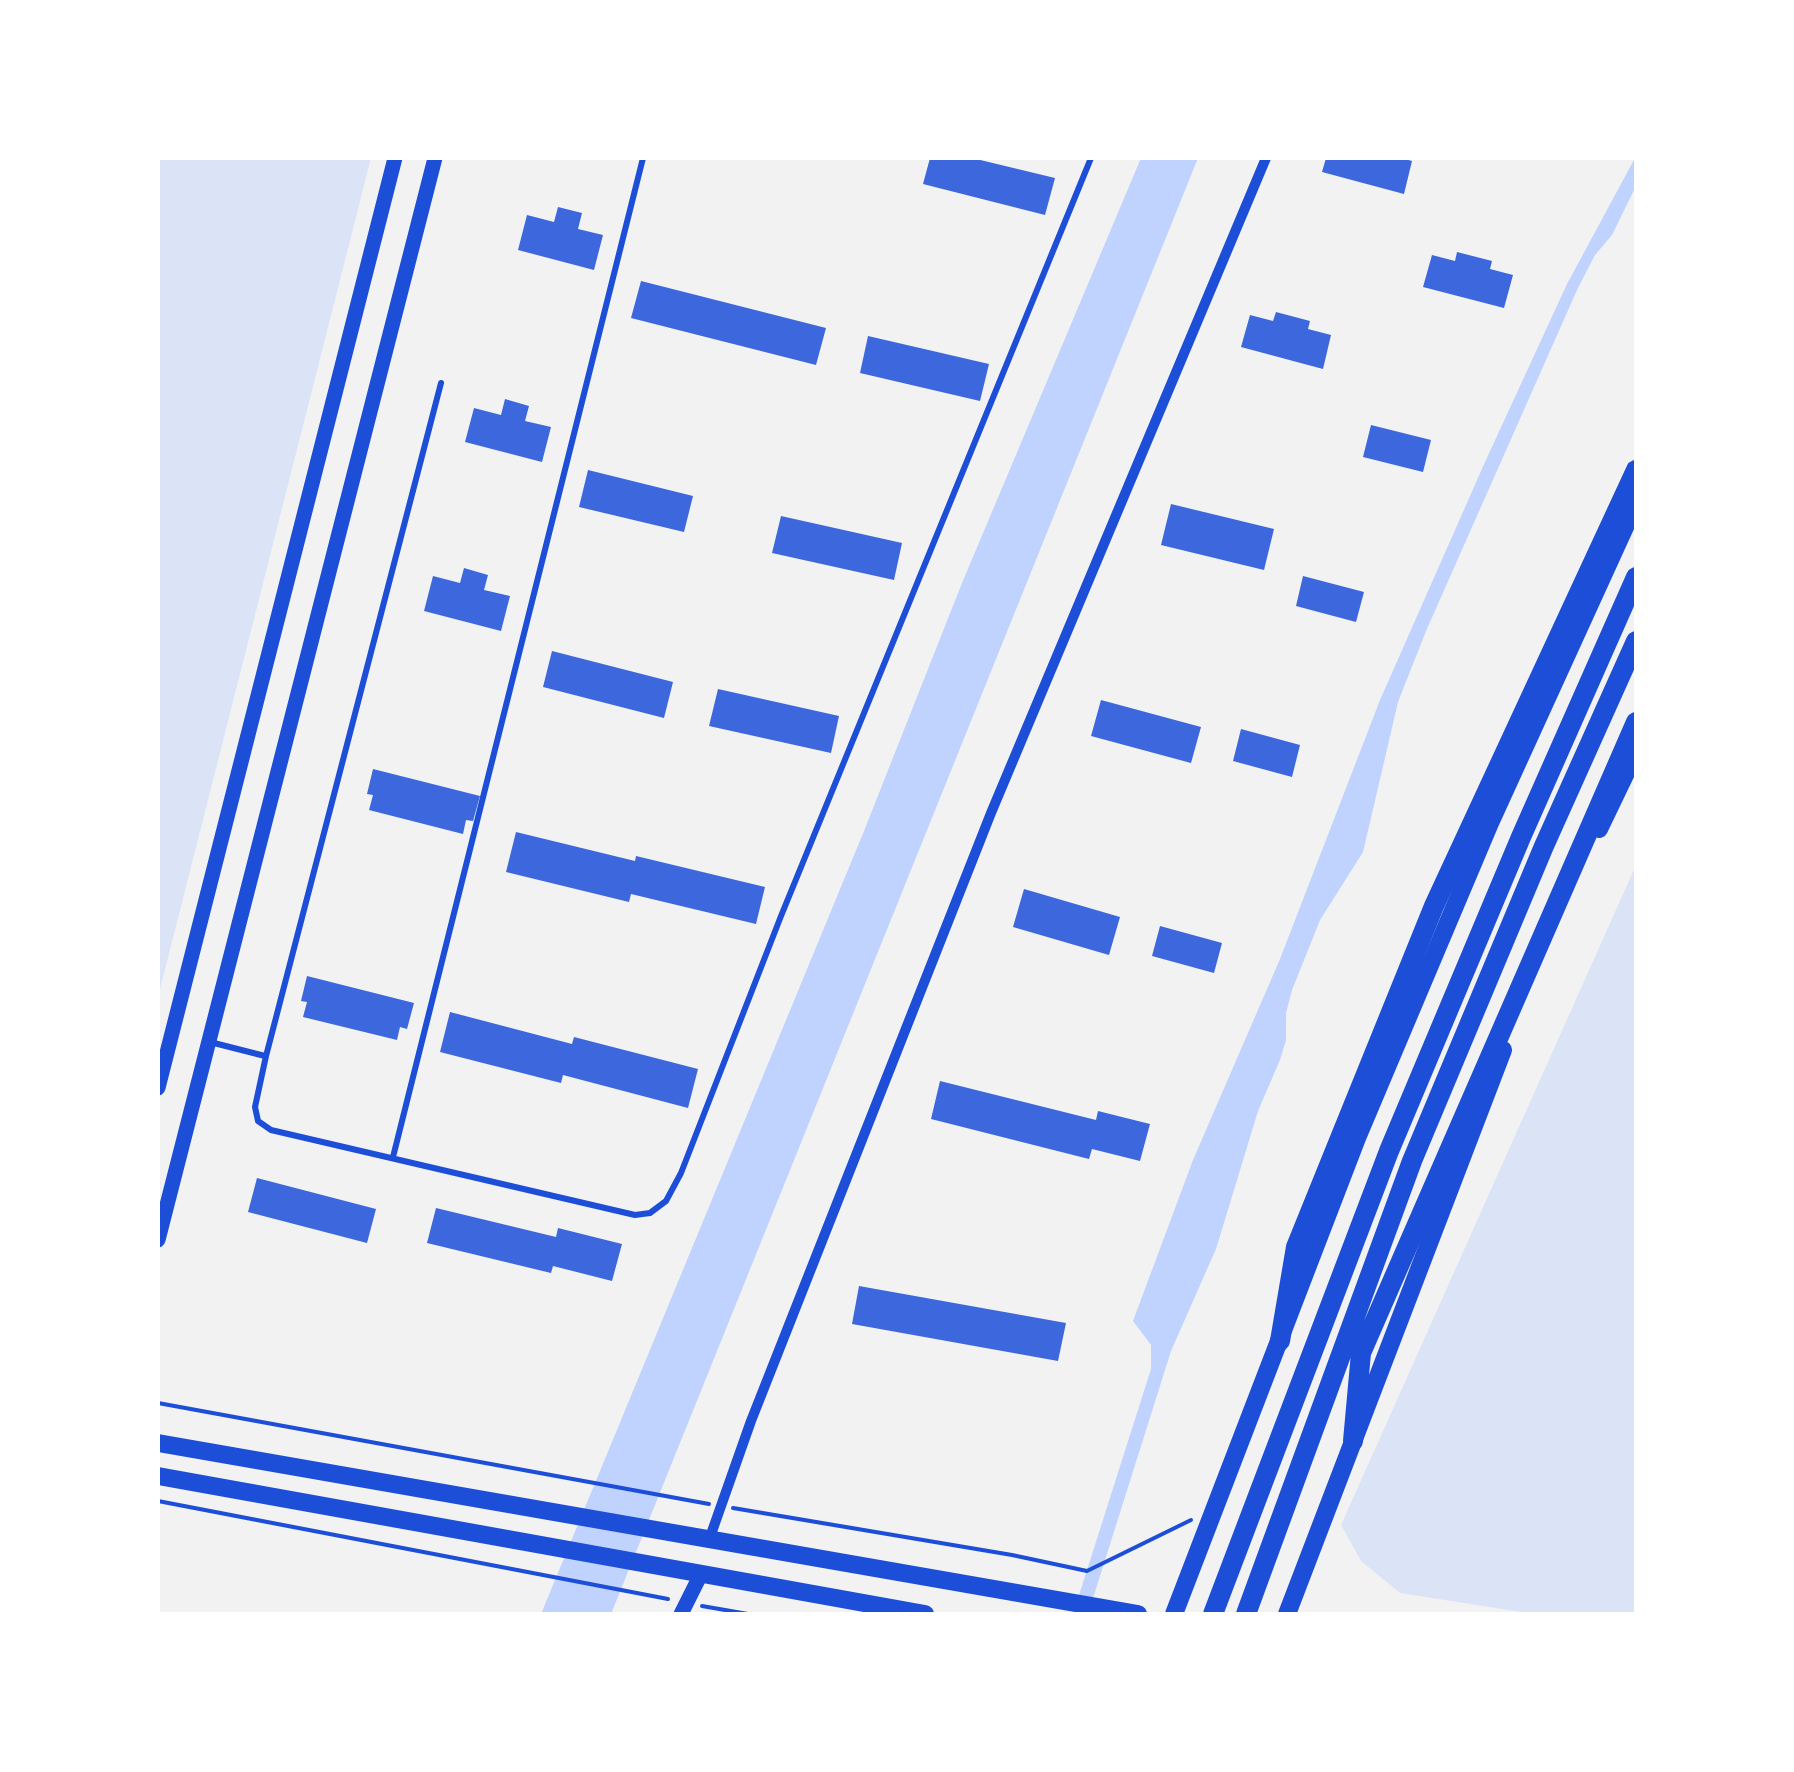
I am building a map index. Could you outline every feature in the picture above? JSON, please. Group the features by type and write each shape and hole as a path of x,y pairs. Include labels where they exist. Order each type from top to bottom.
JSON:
{"highway":[{"path":"1280,1342 1296,1247 1434,906 1636,470"},
{"path":"1212,1614 1389,1151 1636,577"},
{"path":"1246,1614 1412,1161 1544,846 1636,641"},
{"path":"1353,1442 1361,1353 1636,722"}],"main road":[{"path":"1174,1614 1358,1138 1482,840 1636,502"},
{"path":"1287,1614 1541,950 1636,752"},
{"path":"158,1443 1138,1614"},
{"path":"158,1476 925,1614"}],"street":[{"path":"158,1088 394,158"},
{"path":"158,1240 435,158"},
{"path":"708,1540 991,813 1266,158"},
{"path":"686,1609 700,1574"}],"lane":[{"path":"393,1157 644,158"},
{"path":"441,383 254,1107 258,1121 271,1130 636,1215 650,1213 666,1201 681,1173 781,916 1090,158"},
{"path":"208,1042 266,1056"}],"path":[{"path":"158,1403 720,1506 1012,1554 1088,1571 1218,1507"},
{"path":"158,1501 672,1600"},
{"path":"686,1609 748,1614"}],"shaded area":[{"path":"158,158 371,158 158,997"},
{"path":"1636,865 1636,1614 1534,1614 1400,1593 1361,1561 1341,1525"}],"water":[{"path":"1141,158 1198,158 611,1614 541,1614 864,831 962,583"},
{"path":"1635,158 1636,186 1612,235 1595,255 1577,290 1398,702 1363,852 1320,920 1292,990 1280,1060 1258,1111 1216,1249 1171,1351 1088,1614 1073,1614 1151,1369 1151,1345 1133,1321 1193,1160 1280,959 1380,700 1567,284"}],"building":[{"path":"930,158 972,158 1055,178 1045,215 923,184"},
{"path":"1326,158 1412,161 1404,194 1322,172"},
{"path":"558,207 582,213 578,229 603,235 594,270 518,250 527,215 554,222"},
{"path":"1457,252 1492,261 1490,269 1513,275 1504,308 1423,287 1432,255 1455,261"},
{"path":"641,281 826,328 816,365 631,318"},
{"path":"1276,312 1310,321 1308,329 1331,335 1323,369 1241,347 1250,315 1273,321"},
{"path":"868,336 989,364 980,401 860,373"},
{"path":"505,399 529,406 525,421 551,427 542,462 465,442 474,408 501,415"},
{"path":"1371,425 1431,440 1423,472 1363,457"},
{"path":"588,470 693,496 684,532 579,507"},
{"path":"1171,504 1274,529 1264,570 1161,545"},
{"path":"781,516 902,543 894,580 772,553"},
{"path":"464,568 488,575 484,590 510,596 501,631 424,611 433,576 460,583"},
{"path":"1303,576 1364,592 1356,622 1296,606"},
{"path":"552,651 673,682 664,718 543,687"},
{"path":"718,689 839,716 831,753 709,726"},
{"path":"1101,700 1201,727 1191,763 1091,736"},
{"path":"1241,729 1300,745 1292,777 1233,761"},
{"path":"373,769 480,796 473,821 466,820 463,834 369,810 373,795 367,794"},
{"path":"516,832 765,887 756,924 631,894 629,902 506,872"},
{"path":"1024,889 1120,917 1109,955 1013,927"},
{"path":"1160,926 1222,943 1214,973 1152,956"},
{"path":"307,976 414,1003 407,1029 400,1027 397,1040 303,1017 307,1002 301,1001"},
{"path":"450,1012 572,1044 574,1037 698,1069 688,1108 563,1075 561,1083 440,1052"},
{"path":"940,1081 1096,1120 1098,1111 1150,1124 1140,1161 1092,1149 1089,1159 931,1119"},
{"path":"257,1178 376,1209 367,1243 248,1212"},
{"path":"436,1208 556,1237 558,1228 622,1244 612,1281 553,1266 551,1273 427,1243"},
{"path":"859,1286 1066,1323 1058,1361 852,1324"}]}
